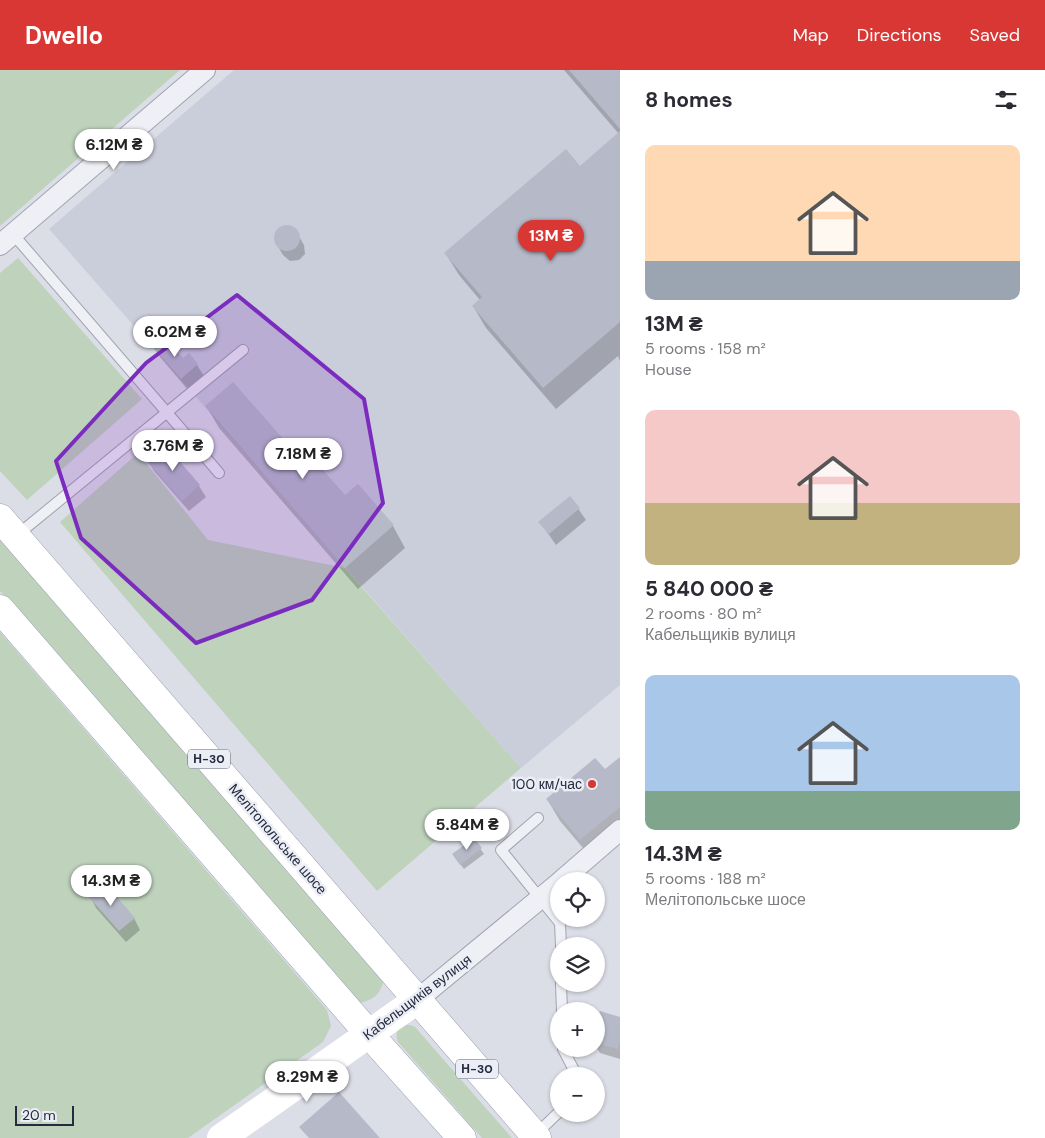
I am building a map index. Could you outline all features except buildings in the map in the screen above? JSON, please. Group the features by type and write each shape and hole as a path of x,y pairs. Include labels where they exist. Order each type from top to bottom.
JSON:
{"main road":[{"name":"Мелітопольське шосе","path":"8,527 536,1137"},
{"path":"0,609 368,1034 462,1138"},
{"name":"Кабельщиків вулиця","path":"221,1138 417,1000"}],"street":[{"path":"6,240 205,70"},
{"name":"Кабельщиків вулиця","path":"572,872 620,830"},
{"name":"Кабельщиків вулиця","path":"417,1000 550,890"}],"lane":[{"path":"6,240 167,413 219,473"},
{"path":"8,527 167,413 243,350"},
{"path":"538,818 500,850 541,898 560,924 560,937"},
{"path":"536,1137 550,1122"}],"highlighted area":[{"path":"237,295 364,399 383,503 312,600 196,643 81,538 56,461 146,363"}],"shaded area":[{"path":"234,70 620,70 620,685 521,768 49,229"}],"green space":[{"path":"0,70 180,70 0,226"},
{"path":"18,258 142,399 27,500 0,471 0,273"},
{"path":"138,453 208,540 345,568 521,768 377,891 60,522"},
{"path":"0,539 384,979 381,989 376,996 368,1001 358,1003 0,591"},
{"path":"0,632 327,1010 331,1026 323,1042 188,1138 0,1138"},
{"path":"404,1025 415,1027 512,1138 482,1138 398,1042 397,1032"}],"place":[{"name":"100 км/час","path":"592,784"}]}
